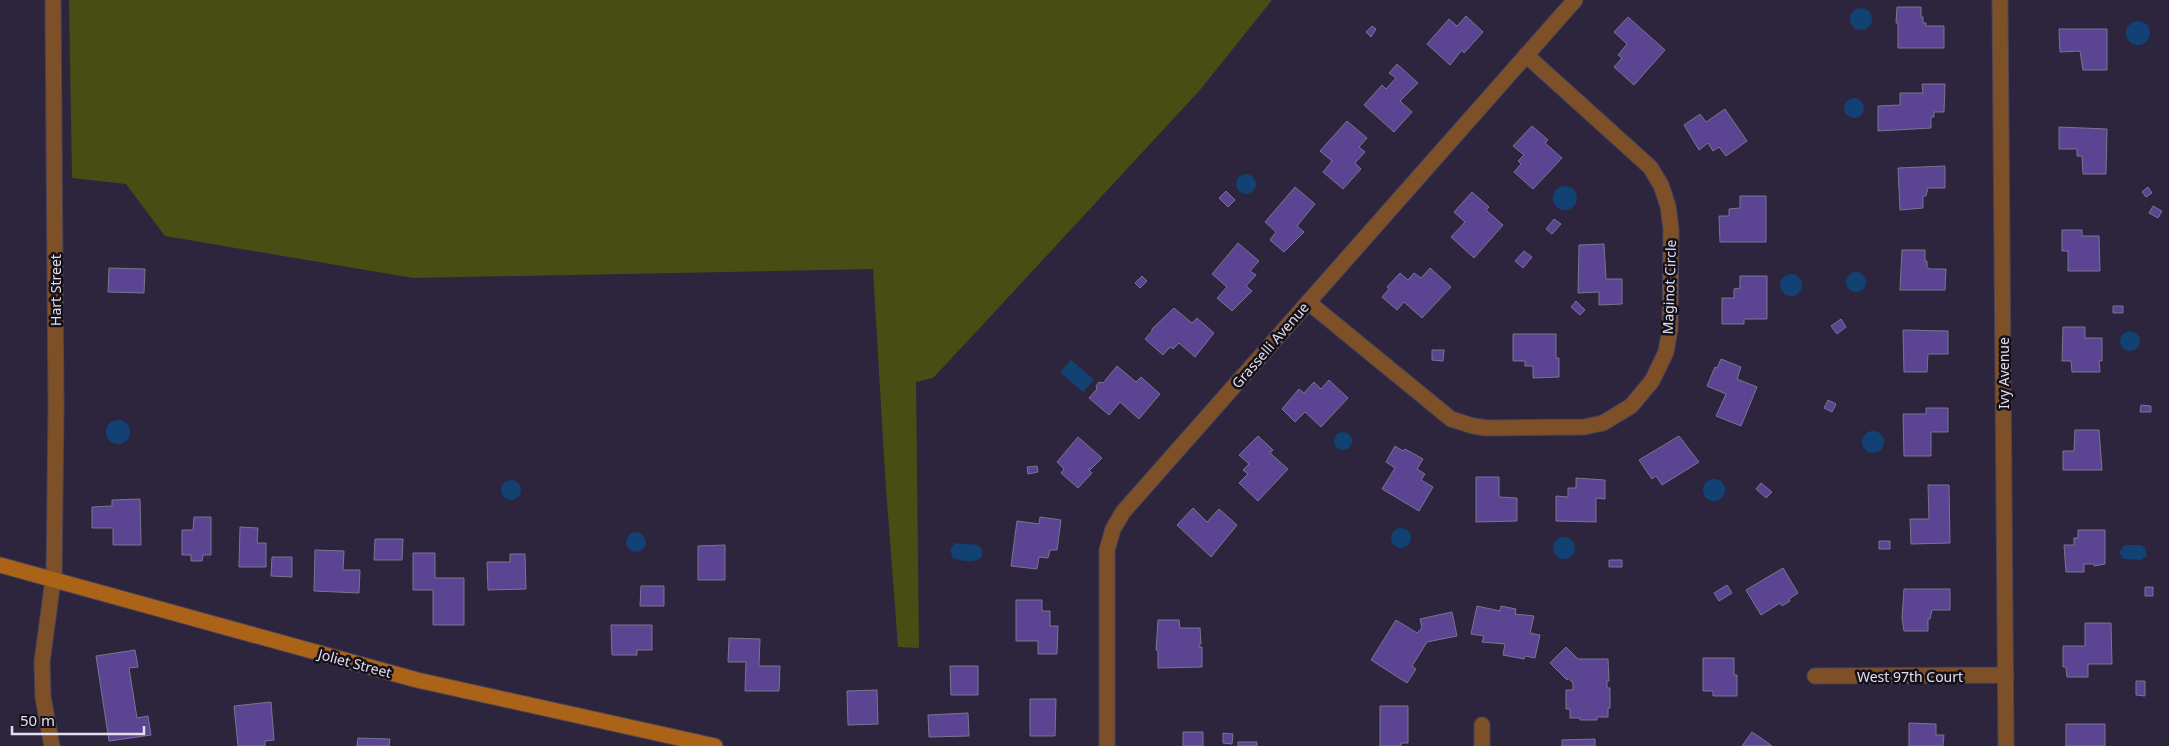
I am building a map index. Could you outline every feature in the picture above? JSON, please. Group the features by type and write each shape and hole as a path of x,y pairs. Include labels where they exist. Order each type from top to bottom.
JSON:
{"street":[{"name":"Hart Street","path":"52,746 44,697 42,662 54,581 56,407 53,0"},
{"name":"Grasselli Avenue","path":"1107,746 1105,575 1107,550 1113,529 1123,512 1575,0"},
{"name":"Ivy Avenue","path":"2000,0 2006,746"},
{"name":"Maginot Circle","path":"1308,302 1450,419 1487,428 1584,427 1603,423 1631,406 1652,381 1666,352 1670,328 1671,230 1668,206 1661,185 1650,167 1526,55"},
{"name":"Joliet Street","path":"0,565 417,680 715,746"},
{"name":"West 97th Court","path":"1815,676 2006,676"},
{"path":"1482,725 1482,746"}],"green space":[{"path":"69,0 1272,0 1200,90 977,331 933,378 916,382 919,648 898,647 885,474 873,269 413,278 165,236 126,184 72,178"}],"water":[{"path":"1857,8 1865,8 1872,15 1872,23 1865,30 1857,30 1850,23 1850,15"},
{"path":"2138,21 2143,22 2149,28 2149,38 2143,44 2138,45 2133,44 2127,38 2126,33 2127,28 2133,22"},
{"path":"1854,98 1861,101 1864,108 1861,115 1854,118 1847,115 1844,108 1847,101"},
{"path":"1246,174 1253,177 1256,184 1253,191 1246,194 1239,191 1236,184 1239,177"},
{"path":"1565,186 1574,189 1577,198 1574,207 1565,210 1556,207 1553,198 1556,189"},
{"path":"1856,272 1863,275 1866,282 1863,289 1856,292 1849,289 1846,282 1849,275"},
{"path":"1791,274 1799,277 1802,285 1799,293 1791,296 1783,293 1780,285 1783,277"},
{"path":"2130,331 2137,334 2140,341 2137,348 2130,351 2123,348 2120,341 2123,334"},
{"path":"1071,360 1094,380 1083,392 1060,372"},
{"path":"118,420 126,424 130,432 126,440 118,444 110,440 106,432 110,424"},
{"path":"1873,431 1881,434 1884,442 1881,450 1873,453 1865,450 1862,442 1865,434"},
{"path":"1339,432 1347,432 1352,437 1350,448 1339,450 1334,445 1334,437"},
{"path":"1714,479 1722,482 1725,490 1722,498 1714,501 1706,498 1703,490 1706,482"},
{"path":"511,480 518,483 521,490 518,497 511,500 504,497 501,490 504,483"},
{"path":"1397,528 1405,528 1411,534 1411,542 1405,548 1397,548 1391,542 1391,534"},
{"path":"632,532 640,532 646,538 646,546 640,552 632,552 626,546 626,538"},
{"path":"1564,537 1572,540 1575,548 1572,556 1564,559 1556,556 1553,548 1556,540"},
{"path":"955,543 978,545 982,550 982,556 973,561 953,558 950,550"},
{"path":"2125,545 2141,545 2145,548 2147,556 2141,560 2123,559 2119,552"}],"building":[{"path":"1897,7 1921,7 1921,17 1923,17 1923,23 1926,23 1926,26 1944,26 1944,48 1898,48"},
{"path":"1466,16 1483,32 1464,53 1462,50 1450,65 1427,44 1449,19 1457,26"},
{"path":"1628,17 1665,50 1634,85 1614,67 1622,58 1618,55 1627,44 1614,32"},
{"path":"1372,26 1376,29 1371,37 1366,32"},
{"path":"2059,29 2107,29 2107,70 2083,70 2080,51 2060,52"},
{"path":"1397,64 1418,83 1400,101 1412,112 1394,132 1364,105 1382,85 1386,89 1396,78 1389,73"},
{"path":"1922,84 1945,84 1944,112 1934,112 1934,117 1931,117 1931,128 1878,131 1878,106 1900,105 1900,93 1923,93"},
{"path":"1725,109 1747,141 1726,156 1719,147 1713,151 1708,143 1699,150 1684,125 1700,114 1706,122"},
{"path":"1347,121 1367,138 1359,147 1365,152 1355,163 1361,169 1343,189 1323,172 1332,161 1320,151"},
{"path":"1532,126 1548,140 1545,143 1562,158 1533,189 1514,172 1521,164 1518,161 1524,155 1513,146"},
{"path":"2059,127 2107,129 2106,174 2083,174 2082,156 2077,156 2077,149 2059,149"},
{"path":"1945,166 1945,188 1928,188 1926,196 1923,196 1923,208 1900,210 1898,168"},
{"path":"1295,187 1315,204 1297,226 1304,232 1284,252 1270,240 1276,232 1265,222"},
{"path":"2148,187 2152,193 2146,197 2142,192"},
{"path":"1226,191 1235,200 1228,207 1219,198"},
{"path":"1472,192 1489,207 1486,210 1503,225 1474,258 1451,237 1465,222 1454,212"},
{"path":"1740,196 1766,196 1766,242 1720,242 1719,216 1729,216 1729,209 1740,208"},
{"path":"2153,206 2162,211 2158,218 2149,213"},
{"path":"1554,219 1561,224 1552,234 1546,229"},
{"path":"2062,230 2082,230 2082,236 2099,236 2100,271 2068,271 2068,251 2062,251"},
{"path":"1238,243 1259,261 1250,271 1256,275 1246,286 1252,291 1232,311 1217,298 1227,287 1212,274"},
{"path":"1604,244 1606,279 1622,279 1622,304 1599,305 1599,292 1578,293 1579,245"},
{"path":"1902,250 1925,250 1927,267 1930,269 1946,269 1945,290 1900,290"},
{"path":"1524,251 1532,257 1523,268 1515,261"},
{"path":"109,268 145,269 144,293 108,292"},
{"path":"1430,268 1451,287 1422,318 1404,302 1397,310 1382,297 1389,289 1387,287 1400,273 1408,280 1414,273 1421,278"},
{"path":"1142,276 1147,281 1140,288 1135,283"},
{"path":"1740,276 1767,276 1767,319 1744,319 1744,324 1722,324 1722,298 1734,298 1734,289 1740,288"},
{"path":"1576,301 1585,310 1580,315 1571,307"},
{"path":"2113,306 2123,306 2123,313 2113,313"},
{"path":"1174,308 1192,323 1197,318 1214,333 1195,357 1179,343 1173,349 1170,347 1163,355 1145,339 1152,329"},
{"path":"1841,319 1846,327 1837,334 1831,326"},
{"path":"2063,327 2085,327 2085,338 2102,338 2102,361 2099,361 2100,372 2072,372 2071,361 2062,361"},
{"path":"1903,330 1948,331 1948,354 1928,354 1927,372 1904,372"},
{"path":"1513,334 1556,334 1556,358 1559,358 1559,377 1533,378 1533,366 1525,366 1525,361 1513,361"},
{"path":"1432,350 1444,350 1443,361 1432,360"},
{"path":"1721,359 1741,367 1737,379 1757,387 1741,426 1716,416 1726,394 1707,386 1715,367 1717,368"},
{"path":"1117,366 1136,382 1141,377 1160,394 1139,419 1120,402 1109,415 1089,398 1097,389 1096,386 1099,382 1103,383"},
{"path":"1329,380 1348,398 1321,427 1305,412 1295,422 1282,409 1299,389 1304,393 1314,382 1321,389"},
{"path":"1828,400 1836,404 1832,412 1824,408"},
{"path":"2141,405 2151,406 2151,412 2140,412"},
{"path":"1926,408 1948,408 1948,432 1931,432 1931,456 1904,456 1903,414 1926,414"},
{"path":"2075,430 2099,430 2102,470 2063,470 2063,451 2074,451"},
{"path":"1258,436 1273,450 1270,453 1288,469 1258,501 1239,483 1248,474 1243,470 1249,464 1239,455"},
{"path":"1679,436 1699,462 1662,485 1656,476 1652,479 1639,460"},
{"path":"1078,437 1102,458 1091,469 1088,469 1092,473 1078,488 1061,473 1064,469 1057,462"},
{"path":"1395,446 1423,459 1417,469 1425,474 1421,480 1433,487 1419,511 1382,489 1395,468 1386,462"},
{"path":"1037,466 1038,472 1028,474 1027,467"},
{"path":"1476,477 1499,477 1499,497 1517,498 1517,521 1476,522"},
{"path":"1576,478 1605,480 1605,499 1596,498 1596,522 1556,521 1556,496 1568,497 1568,488 1576,488"},
{"path":"1761,483 1772,492 1766,498 1756,489"},
{"path":"1928,485 1949,485 1950,543 1911,544 1910,519 1929,519"},
{"path":"140,499 141,545 113,545 113,528 92,528 92,507 112,506 112,500"},
{"path":"1193,508 1207,522 1219,509 1237,525 1211,557 1177,525"},
{"path":"194,517 211,517 211,555 203,555 202,561 191,561 191,555 182,555 182,530 193,530"},
{"path":"1040,517 1061,520 1057,550 1050,550 1048,558 1039,557 1037,569 1011,566 1017,521 1039,524"},
{"path":"240,527 258,528 257,543 266,543 266,567 239,567"},
{"path":"2078,530 2105,530 2105,564 2094,566 2094,564 2084,564 2084,572 2066,572 2064,545 2074,545 2074,538 2078,538"},
{"path":"375,539 403,539 402,560 374,560"},
{"path":"1879,541 1890,541 1890,549 1879,549"},
{"path":"725,545 725,580 698,580 698,546"},
{"path":"315,550 344,551 343,570 360,570 359,593 314,591"},
{"path":"413,553 435,553 435,578 464,578 464,625 433,625 433,590 413,590"},
{"path":"510,554 525,554 526,589 488,590 487,562 510,562"},
{"path":"272,557 292,557 292,577 271,576"},
{"path":"1609,560 1622,560 1622,567 1609,567"},
{"path":"1783,568 1798,593 1782,606 1780,603 1761,615 1746,590"},
{"path":"1727,585 1732,593 1719,601 1714,593"},
{"path":"641,586 664,586 664,606 640,606"},
{"path":"2145,587 2153,587 2153,596 2145,596"},
{"path":"1904,589 1950,589 1950,610 1932,610 1930,619 1928,619 1928,631 1904,631 1902,618"},
{"path":"1016,600 1042,600 1042,611 1050,611 1050,626 1058,626 1057,654 1038,654 1038,641 1016,641"},
{"path":"1477,606 1500,611 1501,606 1516,609 1515,614 1534,616 1530,633 1540,635 1535,658 1525,656 1524,659 1503,655 1505,644 1482,642 1484,636 1471,634"},
{"path":"1452,612 1457,636 1427,642 1412,666 1416,669 1407,683 1371,660 1396,620 1417,633 1422,628 1420,619"},
{"path":"1158,620 1179,620 1180,628 1200,628 1201,644 1199,644 1199,647 1202,647 1202,667 1158,668 1158,650 1156,650"},
{"path":"2085,623 2111,623 2112,664 2088,664 2088,677 2067,677 2066,667 2063,667 2063,646 2085,646"},
{"path":"611,625 652,625 652,650 637,650 637,655 612,655"},
{"path":"729,638 760,639 759,666 780,666 779,691 745,691 746,662 728,662"},
{"path":"1566,647 1578,659 1608,659 1609,681 1607,681 1607,688 1610,688 1610,708 1608,708 1608,717 1597,717 1597,720 1570,718 1570,709 1566,709 1566,690 1573,690 1573,683 1568,678 1567,680 1550,663"},
{"path":"135,650 138,667 129,668 137,718 148,716 151,735 109,741 96,656"},
{"path":"1703,658 1734,658 1734,675 1737,675 1737,696 1713,696 1713,691 1703,691"},
{"path":"950,666 978,666 978,695 951,695"},
{"path":"2136,681 2145,681 2145,696 2136,695"},
{"path":"877,690 878,724 848,725 847,691"},
{"path":"1030,699 1056,699 1055,736 1030,736"},
{"path":"271,702 274,740 265,741 265,746 238,746 234,706"},
{"path":"1380,706 1408,706 1408,743 1401,743 1401,746 1380,746"},
{"path":"968,713 969,736 929,737 928,715"},
{"path":"1909,723 1936,724 1936,735 1944,735 1943,746 1909,746"},
{"path":"2066,724 2105,724 2105,746 2066,746"},
{"path":"1183,732 1203,732 1203,746 1183,746"},
{"path":"1752,732 1761,738 1772,746 1742,746"},
{"path":"1223,733 1233,734 1232,744 1223,743"},
{"path":"358,738 390,739 389,746 357,746"},
{"path":"1595,739 1595,746 1562,746 1562,740"},
{"path":"1238,742 1257,742 1257,746 1238,746"}]}
